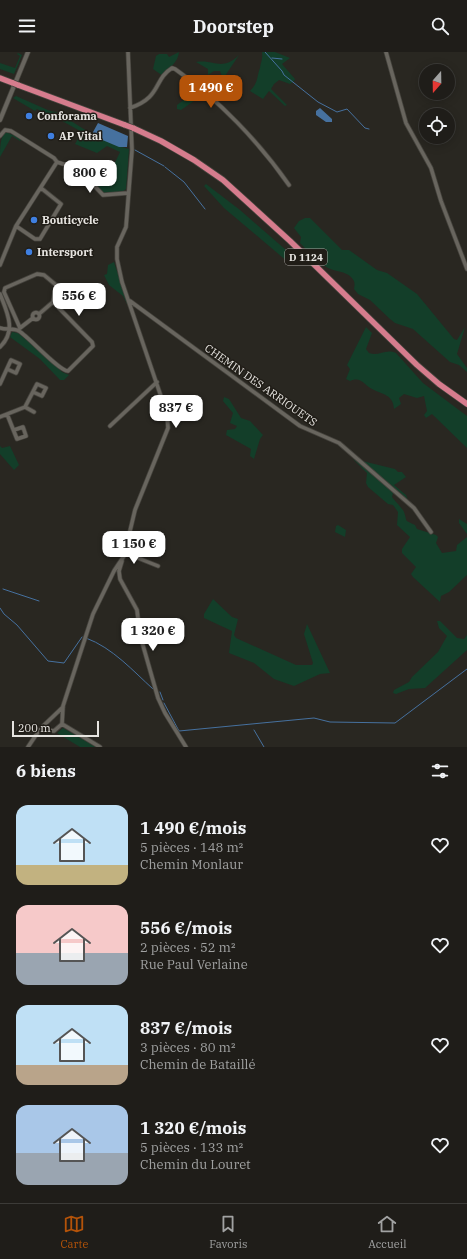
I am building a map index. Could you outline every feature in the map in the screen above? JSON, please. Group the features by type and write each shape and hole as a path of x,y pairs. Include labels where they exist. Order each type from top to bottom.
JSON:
{"highway":[{"name":"D 1124","path":"0,78 132,128 168,145 194,160 223,180 295,246 417,365 439,384 467,404"}],"street":[{"path":"0,120 28,52"},
{"path":"128,52 132,150 126,227 117,247 116,260 122,282 130,301 169,419 168,428 135,510 119,571 120,579 137,610 140,635 158,698 186,747"},
{"path":"386,52 406,123 431,168 442,205 467,269"},
{"path":"130,108 148,100 167,72 172,68 175,69 206,94 257,143 289,185"},
{"path":"0,136 5,130 11,131 54,158 57,162 69,166 88,179 103,195 128,194"},
{"path":"0,265 16,226 57,162"},
{"path":"16,226 35,239 40,239 61,204 41,188"},
{"path":"0,328 9,330 19,329 33,318 34,313 38,314 53,302 56,285 42,274 37,274 7,286 4,292 19,329 60,368 68,371 92,348 93,344 53,302"},
{"path":"0,294 2,304 10,319 9,330 5,341 0,347"},
{"name":"CHEMIN DES ARRIOUETS","path":"130,301 300,426 339,443 414,508 432,532"},
{"path":"0,384 7,369"},
{"path":"110,426 157,382"},
{"path":"25,408 33,392"},
{"path":"0,417 25,408 34,412"},
{"path":"7,414 14,430"},
{"path":"128,543 131,545 130,552 133,556 158,566"},
{"path":"40,729 54,731 62,724 63,706 93,614 114,571 124,556"},
{"path":"28,747 40,729 63,706"},
{"path":"62,724 100,747"}],"green space":[{"path":"179,52 175,62 163,76 153,69 156,56 159,54 167,54 169,57"},
{"path":"262,52 275,52 290,58 282,64 295,79 294,81 290,84 279,80 271,89 287,105 285,106 269,91 263,99 250,91 257,80"},
{"path":"17,54 22,55 14,74 0,69 0,63 15,68 20,56"},
{"path":"239,55 223,79 220,71 214,71 208,75 208,69 196,62 222,64 233,60"},
{"path":"198,89 204,94 181,110 177,109 177,105"},
{"path":"16,96 50,111 56,112 110,143 129,149 126,189 122,192 103,193 92,177 105,171 110,173 120,152 107,146 97,153 75,144 82,132 55,117 53,118 37,109 35,111 13,98"},
{"path":"6,132 22,139 20,141 12,136 0,157 1,140"},
{"path":"206,184 240,210 286,250 290,257 286,260 224,208 204,186"},
{"path":"305,218 310,218 342,250 349,250 377,270 387,273 417,294 454,339 457,340 465,327 457,354 467,368 467,372 459,365 450,362 413,329 395,323 370,300 358,294 354,289 355,284 349,275 328,268 313,257 300,243 301,237 294,228 299,221"},
{"path":"114,262 127,304 123,296 109,285 104,275 107,274 108,265"},
{"path":"366,327 372,333 366,349 369,353 376,354 389,351 396,353 423,383 467,416 467,448 432,414 426,418 424,415 427,411 424,396 417,398 404,394 399,398 401,404 394,409 392,400 387,396 372,389 362,381 357,379 350,381 346,379 350,369 347,365"},
{"path":"12,332 18,333 49,358 62,372 69,375 64,380 60,380 40,359 10,337"},
{"path":"224,397 229,399 241,418 250,421 263,435 260,439 254,459 250,456 251,449 226,435 227,430 235,429 237,426 230,423 233,413 223,401"},
{"path":"0,446 2,448 10,446 19,465 14,470 0,454"},
{"path":"353,459 359,463 362,461 402,472 406,477 394,485 406,495 408,500 399,492 393,493 392,497 403,511 407,521 415,525 417,529 438,537 436,543 442,553 456,551 457,545 467,537 467,575 449,592 441,596 440,602 411,574 416,567 402,553 402,549 410,537 397,525 398,512 393,505 388,504 368,487 366,483 367,473"},
{"path":"459,519 467,524 467,534 459,523"},
{"path":"338,525 346,530 345,537 335,532 336,526"},
{"path":"213,599 232,617 238,619 234,635 236,638 296,665 312,665 313,663 304,634 307,624 330,673 320,674 294,686 274,679 254,663 229,653 232,631 204,618 204,614"},
{"path":"437,621 440,621 457,638 464,639 467,635 467,650 425,688 409,689 396,694 393,693 394,690 409,682 412,677 438,652 447,636 439,628"},
{"path":"63,728 96,747 80,747 57,733"}],"water":[{"path":"320,108 332,119 332,122 326,122 316,115 316,111"},
{"path":"98,123 128,136 127,147 119,147 93,136 93,132"}],"waterway":[{"path":"265,52 284,75 318,102 337,112 347,109 365,128 369,129"},
{"path":"272,58 282,59"},
{"path":"135,150 164,166"},
{"path":"165,167 184,182 205,209"},
{"path":"3,589 39,601"},
{"path":"0,608 48,661 64,663 82,637"},
{"path":"86,638 96,642 114,654 153,689"},
{"path":"164,703 179,731 314,718 330,722 395,723 467,669"},
{"path":"160,692 163,700"},
{"path":"254,730 264,747"}],"place":[{"name":"Conforama","path":"29,116"},
{"name":"AP Vital","path":"51,136"},
{"name":"Bouticycle","path":"34,220"},
{"name":"Intersport","path":"29,252"}]}
